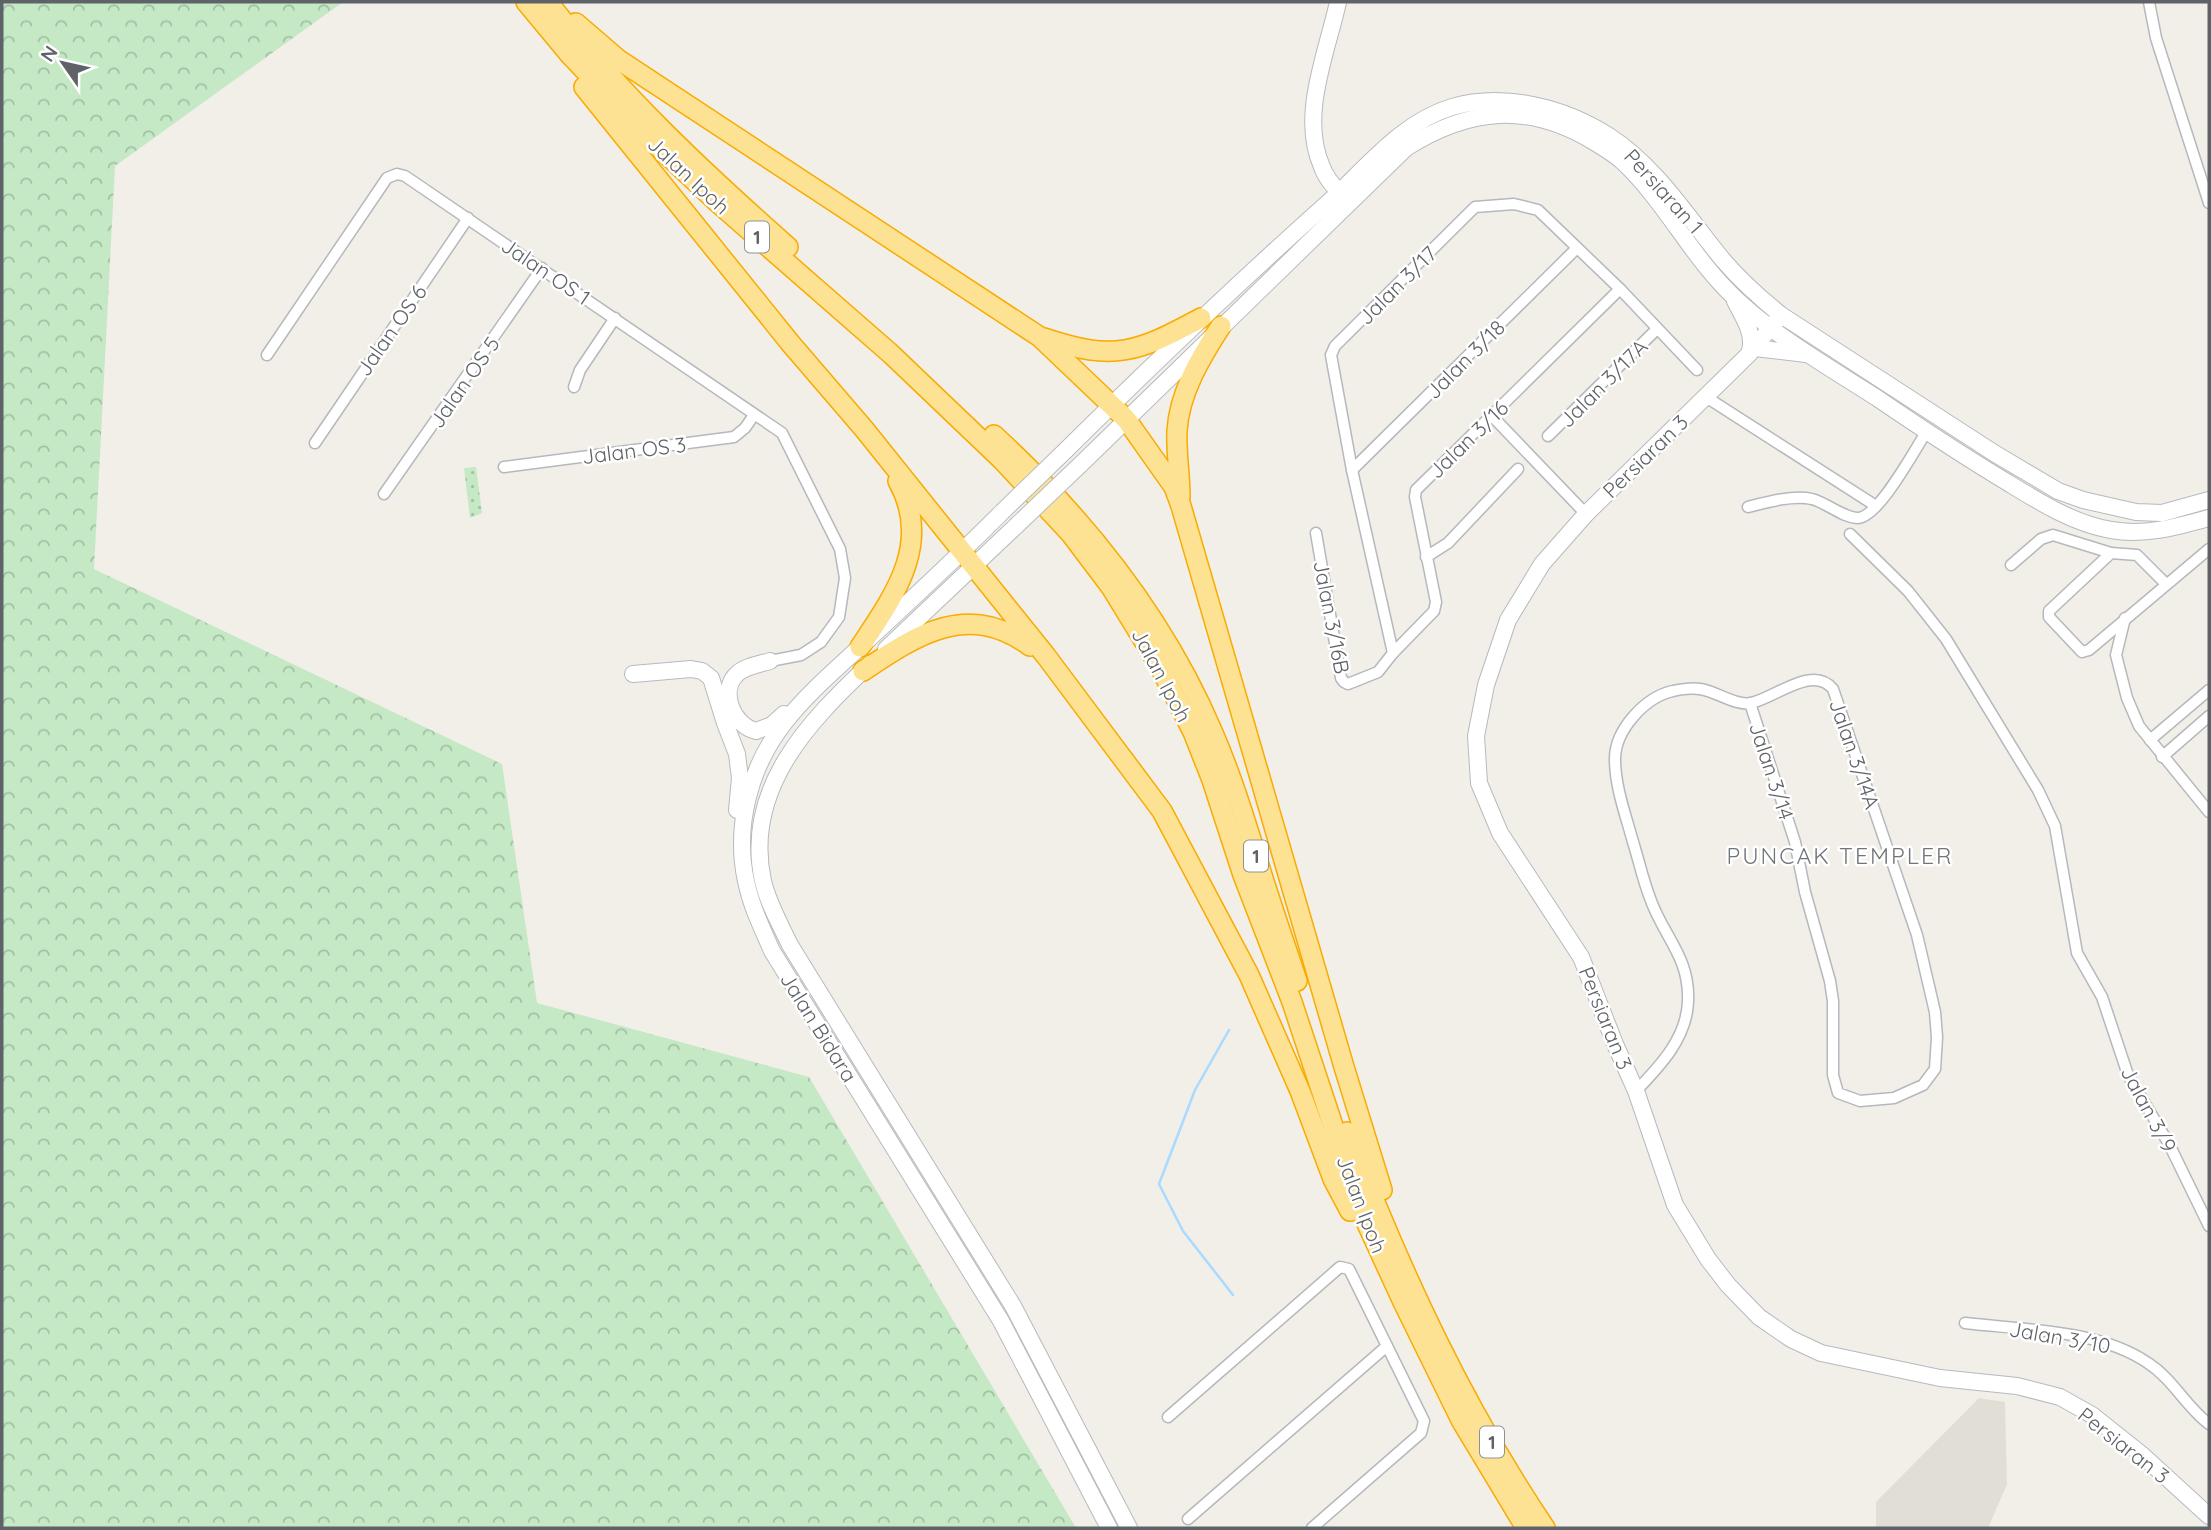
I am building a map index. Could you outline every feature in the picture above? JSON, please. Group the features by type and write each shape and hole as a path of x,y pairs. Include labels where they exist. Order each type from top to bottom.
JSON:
{"highway":[{"path":"514,2 864,429 1046,656 1163,811 1249,975 1300,1091 1333,1179 1385,1266"},
{"name":"Jalan Ipoh","path":"526,2 570,55 645,134 717,202 891,354 1002,460 1071,534 1111,587 1160,667 1193,732 1243,875 1292,1002 1349,1178 1385,1266 1461,1420 1526,1528"},
{"path":"549,2 620,60 1040,337 1126,419 1174,487 1340,1053 1420,1308"},
{"name":"Jalan Ipoh","path":"549,2 578,40 654,123 728,193 868,317 1047,485 1089,531 1135,590 1188,680 1235,789 1346,1129 1376,1208 1420,1308 1496,1450 1545,1528"},
{"path":"1040,337 1092,352 1123,352 1167,336 1201,317"},
{"path":"1181,506 1177,432 1180,411 1203,354 1221,326"},
{"path":"860,647 897,589 910,550 912,526 902,489 864,429"},
{"path":"863,671 909,640 924,633 961,624 1004,630 1046,656"}],"main road":[{"path":"1308,220 1321,200 1324,187 1313,118 1338,2"},
{"name":"Persiaran 1","path":"1080,465 1221,326 1345,198 1405,130 1452,107 1501,100 1563,112 1607,135 1642,163 1776,321 1812,355 2026,494 2098,527 2130,533 2164,530 2209,518"},
{"name":"Persiaran 1","path":"1065,451 1201,317 1308,220 1345,198 1406,149 1432,132 1460,121 1500,114 1543,120 1579,133 1623,162 1696,255 1733,296 2059,491 2083,500 2136,512 2162,513 2209,500"},
{"path":"1322,169 1345,198"},
{"path":"1733,296 1751,336 1752,351 1812,355"},
{"name":"Persiaran 3","path":"1776,321 1752,351 1586,513 1542,564 1508,620 1486,685 1476,736 1479,783 1500,833 1581,957 1636,1091 1675,1205 1708,1259 1728,1285 1759,1317 1791,1339 1821,1353 1940,1378 2017,1386 2060,1397 2092,1415 2209,1516"},
{"name":"Jalan Bidara","path":"1065,451 801,703 771,741 759,765 744,812 741,837 746,883 772,951 1001,1321 1109,1528"},
{"name":"Jalan Bidara","path":"1080,465 863,671 804,732 779,770 768,800 760,840 763,882 790,945 1013,1306 1129,1528"},
{"path":"770,661 741,670 730,684 732,711 747,728 756,730 772,725 822,682"},
{"path":"720,706 720,685 728,669 734,665 770,661"},
{"path":"633,674 691,669 708,673 715,683 740,766 735,853 738,878 749,912 772,951"}],"street":[{"path":"2149,2 2156,38 2209,203"},
{"name":"Jalan OS 1","path":"267,355 387,178 397,174 405,176 782,433 835,538 845,578 839,617 821,642 801,655 770,661"},
{"name":"Jalan 3/17","path":"1393,653 1352,470 1331,355 1335,346 1475,207 1514,204 1538,210 1620,289 1697,370"},
{"name":"Jalan OS 6","path":"315,443 468,218"},
{"name":"Jalan 3/18","path":"1352,470 1577,248"},
{"name":"Jalan OS 5","path":"384,494 542,268"},
{"name":"Jalan 3/16","path":"1393,653 1434,611 1436,602 1415,497 1416,490 1620,289"},
{"path":"574,387 580,370 615,318"},
{"name":"Jalan 3/17A","path":"1548,436 1657,329"},
{"path":"1706,397 1876,506"},
{"name":"Jalan OS 3","path":"504,467 734,437 754,415"},
{"path":"1492,416 1586,513"},
{"path":"1748,507 1773,501 1811,499 1857,518 1865,516 1883,500 1927,431"},
{"path":"1426,557 1448,543 1518,469"},
{"name":"Jalan 3/16B","path":"1316,533 1344,682 1348,684 1378,672 1393,653"},
{"name":"Jalan 3/9","path":"1850,534 1908,591 1947,639 2038,790 2055,825 2077,953 2102,997 2128,1075 2169,1144 2209,1226"},
{"path":"2011,565 2046,536 2053,535 2111,553 2137,555 2166,584"},
{"path":"2111,553 2052,607 2049,615 2082,652 2089,650 2209,549"},
{"path":"2125,618 2116,655 2127,698 2139,726 2209,812"},
{"name":"Jalan 3/14A","path":"1750,703 1811,678 1828,683 1833,689 1917,935 1935,1012 1935,1069"},
{"name":"Jalan 3/14","path":"1636,1091 1677,1039 1687,1014 1688,987 1684,964 1650,900 1621,799 1615,757 1618,742 1634,717 1649,701 1673,691 1699,689 1750,703 1795,842 1805,892 1830,981 1833,1001 1833,1074 1838,1093 1860,1101 1894,1098 1923,1085 1935,1069"},
{"path":"2150,740 2209,690"},
{"path":"2162,757 2209,716"},
{"path":"1168,1417 1340,1267 1349,1269 1424,1421 1424,1427 1421,1433 1312,1528"},
{"name":"Jalan 3/10","path":"1965,1323 2098,1341 2124,1349 2151,1364 2196,1415 2209,1424"},
{"path":"1188,1519 1387,1346"},
{"path":"1082,1478 1101,1528"}],"shaded area":[{"path":"1979,1398 2005,1402 2007,1484 1988,1528 1876,1528 1876,1502"}],"green space":[{"path":"2,2 343,2 115,166 94,569 502,764 537,1003 809,1077 1076,1528 2,1528"},
{"path":"476,467 482,513 470,518 464,468"}],"waterway":[{"path":"1229,1030 1195,1090 1159,1184 1183,1231 1233,1295"}],"district":[{"name":"PUNCAK TEMPLER","path":"1840,855"}]}
